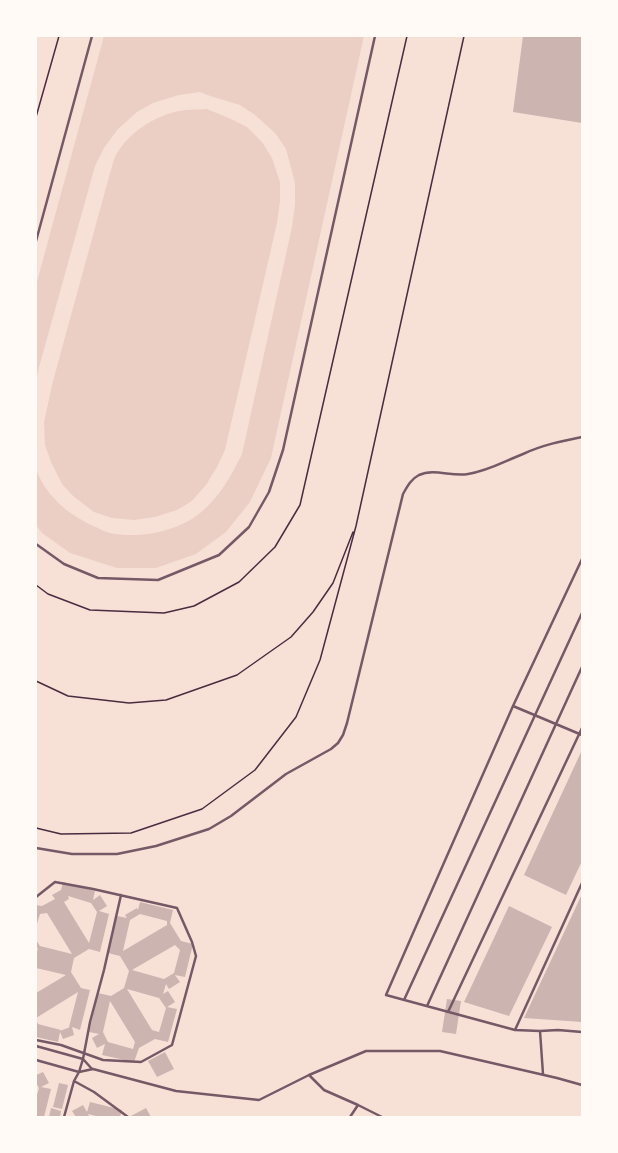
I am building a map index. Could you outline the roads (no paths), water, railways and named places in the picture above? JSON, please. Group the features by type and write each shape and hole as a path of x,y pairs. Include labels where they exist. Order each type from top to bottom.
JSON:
{"lane":[{"path":"36,241 92,36"},
{"path":"36,544 64,564 98,578 158,580 219,555 249,527 269,492 283,450 375,36"},
{"path":"36,848 72,854 117,854 156,846 209,828 231,816 286,774 331,749 338,743 343,735 347,723 403,494 408,485 420,475 431,472 457,475 468,474 489,469 523,453 546,445 582,437"},
{"path":"582,559 513,706 386,995 515,1030 558,1030 582,1032"},
{"path":"404,1000 582,614"},
{"path":"427,1006 582,667"},
{"path":"513,706 581,735"},
{"path":"448,1012 581,735 582,728"},
{"path":"36,897 55,882 177,908 192,942 196,956 172,1045 141,1062 103,1060 61,1045 36,1040"},
{"path":"515,1030 582,883"},
{"path":"64,1117 74,1081 80,1072 90,1022 121,896"},
{"path":"540,1031 543,1074"},
{"path":"36,1046 83,1059 93,1070"},
{"path":"36,1060 80,1072 93,1070 176,1091 259,1100 309,1075 366,1052 440,1051 543,1074 582,1085"},
{"path":"309,1075 324,1090 382,1117"},
{"path":"74,1081 94,1092 128,1117"},
{"path":"350,1117 358,1105"}]}
